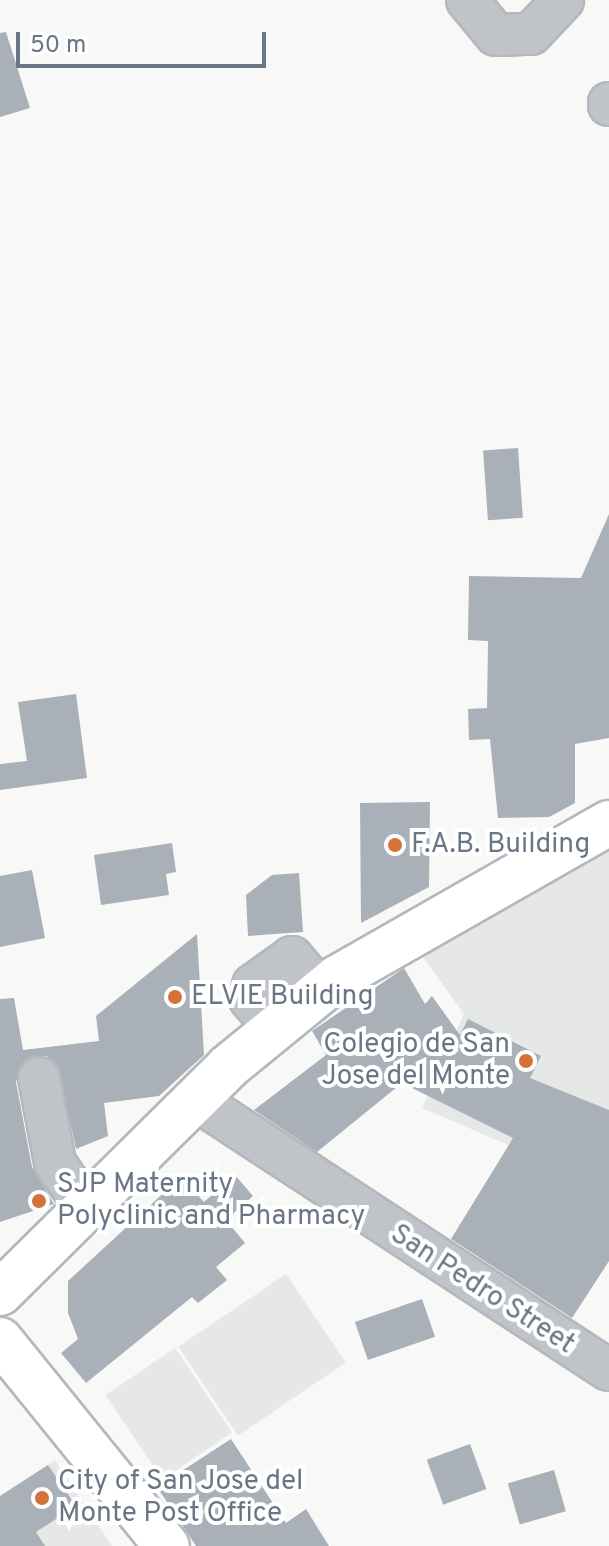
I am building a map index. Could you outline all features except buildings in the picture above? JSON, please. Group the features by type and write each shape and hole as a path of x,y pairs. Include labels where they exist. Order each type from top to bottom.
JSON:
{"main road":[{"path":"0,1293 84,1205 275,1028 321,991 609,823"},
{"path":"0,1340 167,1546"}],"street":[{"path":"467,0 496,35 531,34 563,0"},
{"path":"39,1078 55,1163 84,1205"},
{"name":"San Pedro Street","path":"196,1100 609,1370"}],"shaded area":[{"name":"Colegio de San Jose del Monte","path":"609,848 609,1188 422,1108 464,1014 418,950"},
{"path":"286,1274 346,1363 238,1435 178,1347"},
{"path":"175,1348 232,1433 162,1480 105,1395"},
{"path":"55,1460 112,1546 0,1546 0,1496"}],"place":[{"name":"F.A.B. Building","path":"395,845"},
{"name":"ELVIE Building","path":"175,997"},
{"name":"Colegio de San Jose del Monte","path":"526,1061"},
{"name":"SJP Maternity Polyclinic and Pharmacy","path":"39,1201"},
{"name":"City of San Jose del Monte Post Office","path":"42,1498"}]}
